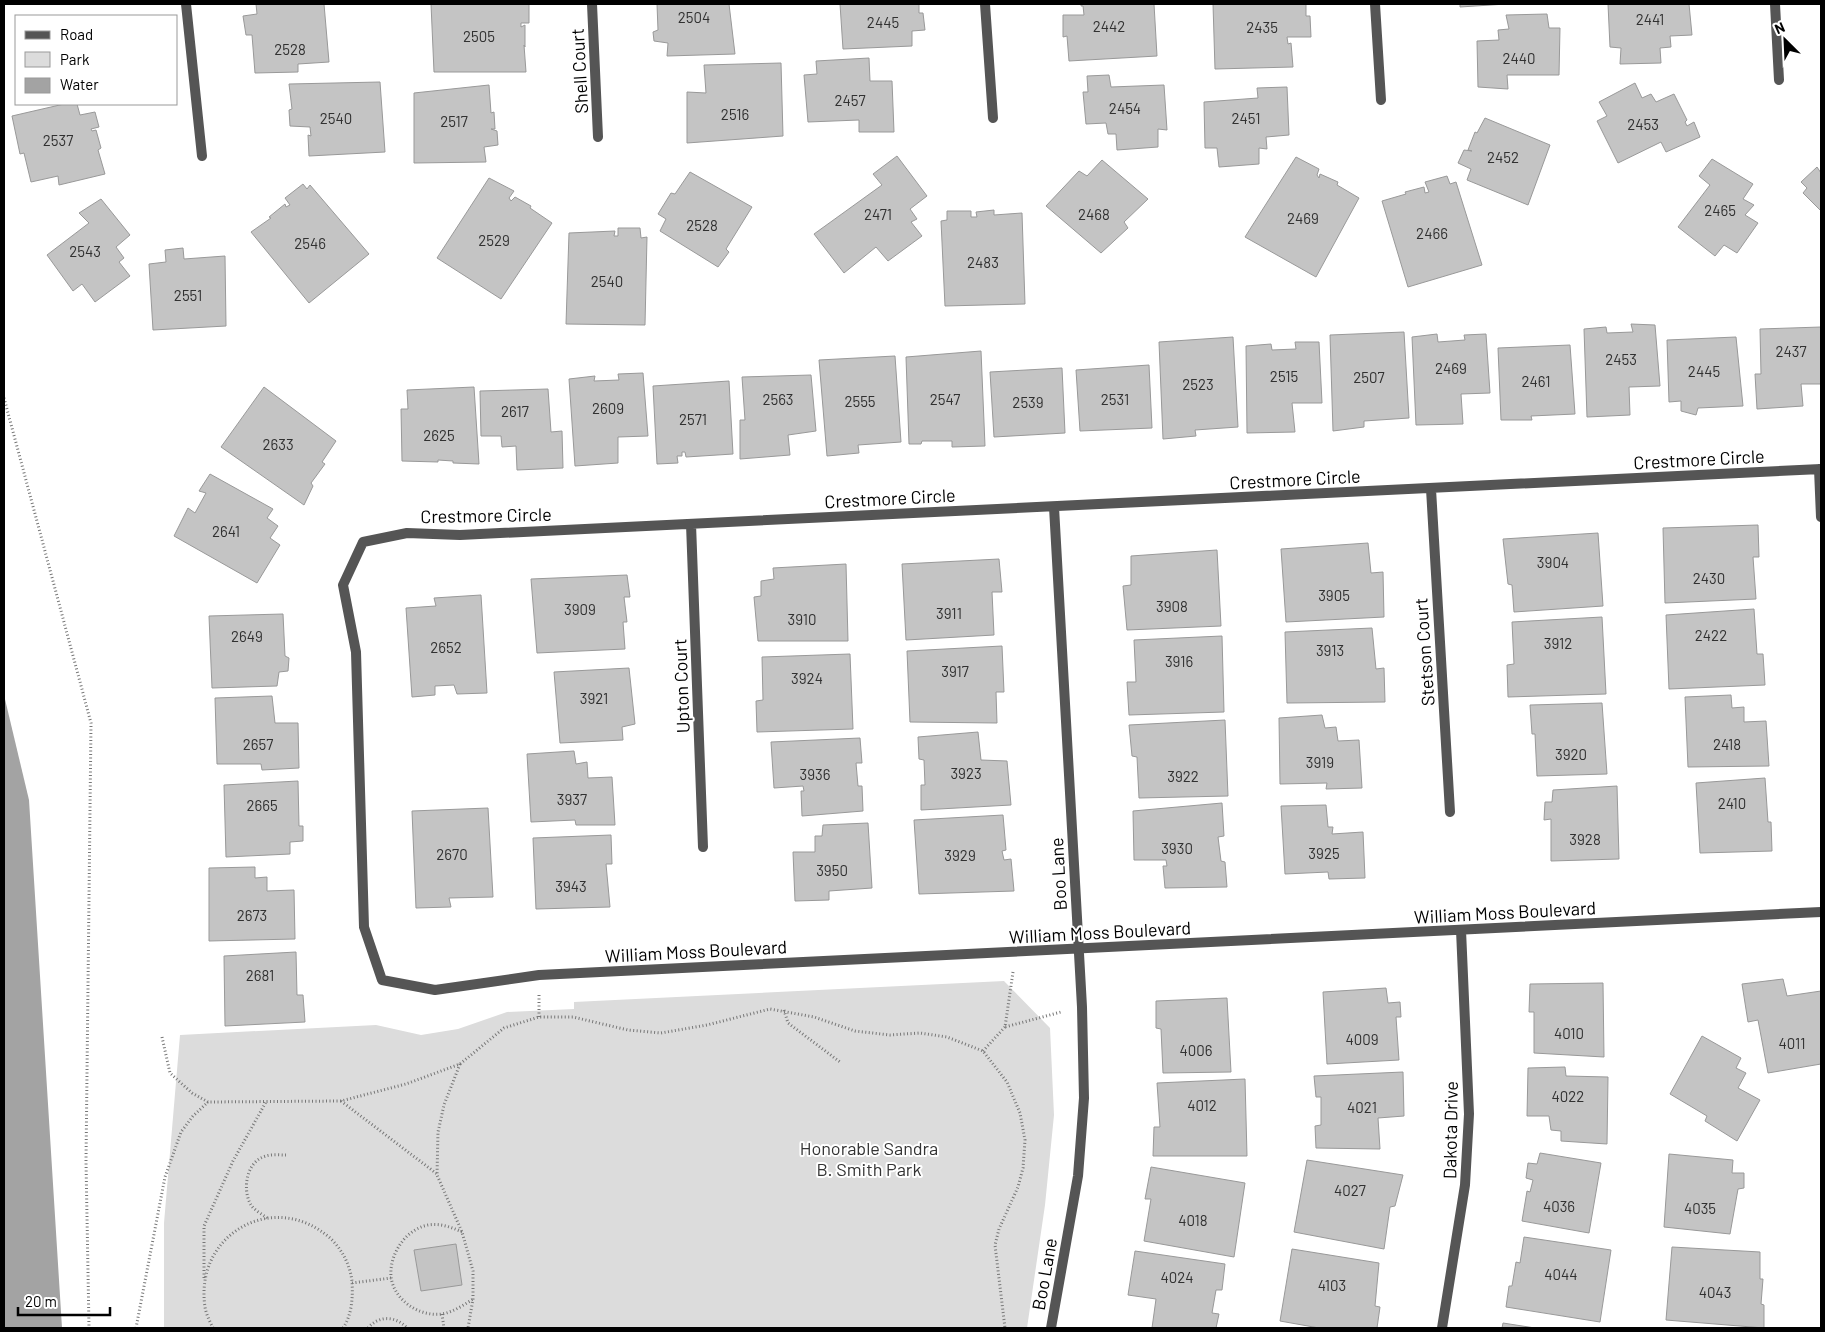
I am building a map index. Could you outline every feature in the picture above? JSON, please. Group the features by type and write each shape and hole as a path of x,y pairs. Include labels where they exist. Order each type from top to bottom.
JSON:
{"street":[{"path":"186,4 202,156"},
{"name":"Shell Court","path":"592,4 598,137"},
{"path":"985,4 993,118"},
{"path":"1375,4 1381,100"},
{"path":"1775,4 1779,80"},
{"name":"Crestmore Circle","path":"382,980 364,927 356,652 343,585 362,542 407,533 460,535 1820,469 1821,517"},
{"name":"Stetson Court","path":"1431,489 1450,812"},
{"name":"Boo Lane","path":"1052,1328 1078,1176 1084,1098 1082,1007 1054,507"},
{"name":"Upton Court","path":"691,524 703,847"},
{"name":"William Moss Boulevard","path":"382,980 435,990 539,975 1821,912"},
{"name":"Dakota Drive","path":"1442,1328 1465,1185 1469,1114 1461,930"}],"path":[{"path":"4,398 91,723 86,1162 89,1328"},
{"path":"1005,1027 1016,952"},
{"path":"983,1051 1005,1027 1082,1007"},
{"path":"162,1037 170,1073 192,1093 208,1102 341,1102 406,1084 460,1064 504,1028 539,1017 573,1017 628,1030 662,1033 707,1026 770,1009 814,1016 855,1031 890,1035 920,1033 947,1037 983,1051 1007,1082 1020,1113 1024,1140 1023,1168 1018,1187 999,1229 995,1245 1005,1328"},
{"path":"784,1010 788,1023 840,1062"},
{"path":"460,1064 444,1104 438,1132 437,1175 462,1232 473,1271 473,1299 468,1328"},
{"path":"136,1328 165,1177 181,1132 193,1116 208,1102"},
{"path":"213,1328 205,1309 204,1226 232,1161 266,1102"},
{"path":"341,1102 437,1175"},
{"path":"267,1218 252,1206 246,1186 249,1171 256,1161 266,1156 286,1155"},
{"path":"204,1283 210,1260 224,1240 244,1226 267,1218 294,1218 318,1229 338,1246 350,1270 353,1297 347,1328"},
{"path":"462,1232 446,1225 428,1225 412,1232 399,1245 392,1262 391,1278 399,1296 412,1308 428,1314 442,1314 460,1307 473,1299"},
{"path":"352,1283 391,1278"},
{"path":"442,1314 444,1328"},
{"path":"368,1328 376,1321 393,1318 407,1328"},
{"path":"343,1328 347,1322"}],"green space":[{"name":"Honorable Sandra B. Smith Park","path":"1004,981 1050,1028 1054,1115 1045,1205 1027,1328 164,1328 164,1223 180,1035 376,1025 421,1035 458,1029 507,1012 574,1009 574,1002"}],"water":[{"path":"4,695 29,800 62,1328 4,1328"}],"building":[{"path":"256,4 324,4 329,62 298,64 298,72 255,73 252,35 246,35 243,16 257,14"},
{"path":"431,4 529,4 529,23 521,23 521,27 525,25 526,72 434,72"},
{"path":"657,4 729,4 735,54 667,56 668,43 654,41 653,32 658,30"},
{"path":"840,4 919,4 919,13 923,13 925,30 912,31 912,46 843,49"},
{"path":"1081,4 1154,4 1157,56 1069,61 1067,36 1063,37 1063,15 1084,15"},
{"path":"1213,4 1306,4 1306,16 1310,16 1311,37 1287,37 1288,44 1291,43 1293,67 1215,69"},
{"path":"1460,4 1506,4 1460,7"},
{"path":"1608,4 1689,4 1692,35 1670,36 1671,47 1660,48 1661,63 1620,64 1621,48 1610,47"},
{"path":"1547,14 1549,28 1560,28 1559,75 1507,75 1508,89 1478,87 1477,41 1499,40 1498,30 1509,29 1506,15"},
{"path":"869,58 870,81 892,81 894,132 859,132 859,120 808,122 804,75 817,74 816,61"},
{"path":"781,63 783,136 687,143 687,92 706,93 704,65"},
{"path":"1109,75 1111,87 1164,85 1167,130 1158,129 1158,147 1117,150 1116,134 1108,134 1106,123 1086,124 1083,92 1088,92 1087,76"},
{"path":"380,82 385,152 309,156 308,135 311,136 310,127 290,126 289,110 292,109 289,84"},
{"path":"1635,83 1642,98 1651,94 1656,102 1674,94 1687,120 1685,122 1687,126 1694,122 1700,137 1666,152 1661,142 1618,163 1597,121 1607,116 1599,102"},
{"path":"489,85 491,113 494,112 495,129 491,129 497,131 498,145 484,147 486,162 414,163 414,93"},
{"path":"1287,87 1289,135 1266,137 1267,149 1259,148 1259,164 1219,167 1217,148 1205,148 1204,102 1258,98 1257,88"},
{"path":"60,105 77,105 80,115 95,112 99,127 91,129 92,131 96,130 101,148 98,150 105,174 59,185 58,176 31,182 24,153 20,154 12,116"},
{"path":"1485,118 1550,145 1528,205 1467,180 1471,169 1458,163 1464,150 1472,151 1468,150 1475,132 1477,133"},
{"path":"897,156 927,196 910,209 917,219 911,222 922,236 888,261 876,247 844,273 814,234 882,185 873,174"},
{"path":"1296,157 1319,169 1317,175 1319,178 1320,174 1338,182 1337,185 1359,198 1316,277 1245,237"},
{"path":"1712,159 1753,184 1743,199 1754,205 1745,215 1758,223 1737,253 1724,245 1715,256 1678,227 1710,185 1699,176"},
{"path":"1102,160 1148,199 1124,222 1128,228 1101,253 1046,206 1079,171 1087,176"},
{"path":"1817,167 1821,173 1821,211 1803,193 1807,188 1801,182"},
{"path":"690,172 752,207 726,249 729,252 718,267 660,231 666,219 658,214 671,193 675,194"},
{"path":"1447,176 1450,184 1456,182 1482,265 1408,287 1382,201 1424,187 1425,193 1429,192 1425,182"},
{"path":"489,178 514,191 509,198 511,201 515,197 531,206 530,208 552,223 501,299 437,258"},
{"path":"303,184 307,189 310,185 369,254 309,303 251,232 271,218 269,217 285,204 286,207 290,205 285,198"},
{"path":"101,199 130,235 116,247 124,258 119,262 130,276 95,302 82,284 73,291 47,255 89,223 79,213"},
{"path":"994,210 994,215 1022,213 1025,304 945,306 941,221 947,220 947,211 971,211 971,217 977,217 976,212"},
{"path":"618,228 640,228 641,238 647,237 645,325 566,324 569,233 615,231 614,236 618,236"},
{"path":"183,248 184,259 225,256 226,326 153,330 149,264 166,262 165,250"},
{"path":"1631,324 1655,325 1660,386 1629,387 1630,415 1587,417 1584,329 1606,327 1607,333 1633,332"},
{"path":"1821,327 1821,384 1801,384 1803,406 1757,409 1755,374 1761,374 1760,329"},
{"path":"1404,332 1409,418 1364,421 1364,427 1333,431 1330,335"},
{"path":"1437,334 1438,342 1465,340 1464,335 1486,334 1490,393 1461,394 1463,424 1416,425 1412,337"},
{"path":"1233,337 1238,427 1195,430 1196,436 1163,439 1159,342"},
{"path":"1736,337 1743,406 1698,408 1696,415 1681,411 1681,401 1669,402 1667,340"},
{"path":"1295,342 1319,342 1322,403 1292,403 1295,432 1247,433 1246,346 1271,344 1272,350 1296,349"},
{"path":"1570,345 1575,414 1531,416 1532,420 1501,420 1498,348"},
{"path":"981,351 985,446 952,447 952,441 922,441 921,444 909,444 906,357"},
{"path":"895,356 901,442 858,445 859,453 827,456 819,360"},
{"path":"1149,365 1152,428 1080,431 1076,370"},
{"path":"1062,368 1065,433 994,437 990,372"},
{"path":"643,373 648,436 618,437 618,463 575,466 569,379 595,376 594,381 619,380 618,374"},
{"path":"811,375 816,431 788,435 790,455 740,459 740,420 745,420 742,377"},
{"path":"729,381 733,454 686,457 685,452 682,452 682,456 677,456 678,463 657,464 653,386"},
{"path":"264,387 336,441 322,462 325,464 311,483 313,486 304,505 221,447"},
{"path":"474,387 479,464 453,463 453,461 438,460 438,462 402,461 401,409 408,409 407,390"},
{"path":"548,389 551,432 562,431 563,468 517,470 516,446 502,447 501,436 481,436 480,391"},
{"path":"210,474 273,509 267,518 278,526 270,538 280,545 257,583 174,536 188,508 195,513 206,493 199,491"},
{"path":"1758,525 1759,557 1753,557 1756,599 1665,603 1663,528"},
{"path":"1598,533 1603,606 1514,612 1512,585 1508,584 1503,539"},
{"path":"1368,543 1371,573 1383,572 1384,617 1286,622 1281,549"},
{"path":"1217,550 1221,626 1127,630 1123,586 1131,585 1131,556"},
{"path":"999,559 1002,592 992,592 994,635 906,640 902,564"},
{"path":"846,564 848,641 758,641 754,597 761,596 761,581 774,579 773,568"},
{"path":"627,575 630,597 624,597 627,622 623,622 625,649 537,653 531,579"},
{"path":"481,595 487,693 457,694 454,685 435,686 435,695 412,697 406,608 436,606 434,598"},
{"path":"1754,609 1757,654 1763,654 1765,685 1669,689 1666,615"},
{"path":"283,614 285,656 289,658 288,671 279,672 277,686 212,688 209,616"},
{"path":"1602,617 1606,694 1508,697 1507,665 1514,664 1512,622"},
{"path":"1372,628 1376,669 1384,668 1385,702 1287,703 1285,632"},
{"path":"1222,636 1224,712 1129,715 1127,682 1136,682 1134,640"},
{"path":"1002,646 1004,692 996,692 997,723 910,722 907,651"},
{"path":"850,654 853,729 757,732 756,701 763,700 762,657"},
{"path":"629,668 635,724 622,727 623,740 560,743 554,672"},
{"path":"1731,695 1732,708 1744,707 1744,722 1766,721 1769,766 1688,767 1685,697"},
{"path":"272,696 275,723 298,723 299,768 262,770 261,764 217,764 215,698"},
{"path":"1602,703 1607,774 1537,776 1535,734 1532,734 1530,705"},
{"path":"1322,715 1325,728 1336,727 1338,741 1359,740 1362,788 1326,789 1327,783 1280,784 1279,718"},
{"path":"1225,720 1228,796 1139,798 1137,757 1132,756 1129,725"},
{"path":"978,732 981,760 1007,761 1011,805 921,810 921,785 925,785 924,760 919,759 918,737"},
{"path":"860,738 862,763 856,763 858,786 862,786 863,811 802,816 801,791 804,791 803,786 774,788 771,742"},
{"path":"574,751 576,764 587,762 588,778 612,777 615,825 576,825 575,820 531,822 527,754"},
{"path":"1765,778 1768,822 1771,822 1772,851 1700,853 1696,783"},
{"path":"298,781 299,826 303,826 303,841 290,842 290,854 226,857 224,785"},
{"path":"1617,786 1619,859 1551,861 1551,819 1544,820 1545,802 1552,802 1553,790"},
{"path":"1222,803 1224,836 1218,837 1221,861 1225,862 1227,887 1165,888 1163,866 1167,866 1166,860 1134,860 1133,811"},
{"path":"1326,805 1328,827 1333,827 1332,834 1363,832 1365,878 1329,879 1328,872 1285,874 1281,806"},
{"path":"488,808 493,897 449,898 451,907 416,908 412,811"},
{"path":"1003,815 1006,850 1002,851 1004,860 1011,859 1014,891 919,894 914,820"},
{"path":"868,823 872,888 829,891 829,900 795,901 793,852 815,852 815,836 822,836 823,825"},
{"path":"611,835 612,864 606,864 610,907 536,909 533,838"},
{"path":"255,867 255,878 267,877 267,891 294,890 295,939 209,941 209,868"},
{"path":"296,952 297,995 303,995 305,1022 225,1026 224,956"},
{"path":"1783,979 1787,996 1821,991 1821,1064 1768,1073 1758,1020 1748,1022 1742,984"},
{"path":"1603,983 1604,1057 1534,1053 1534,1012 1529,1012 1530,984"},
{"path":"1386,988 1388,1003 1400,1002 1401,1017 1396,1017 1399,1060 1327,1064 1323,992"},
{"path":"1227,998 1231,1072 1163,1073 1161,1029 1156,1028 1156,1001"},
{"path":"1702,1036 1741,1058 1736,1068 1746,1073 1738,1088 1760,1100 1737,1141 1705,1121 1707,1116 1670,1094"},
{"path":"1565,1067 1566,1076 1608,1077 1607,1144 1561,1141 1561,1131 1551,1130 1549,1116 1527,1116 1528,1068"},
{"path":"1403,1072 1404,1116 1378,1118 1380,1149 1316,1148 1315,1126 1321,1125 1321,1097 1316,1097 1314,1076"},
{"path":"1245,1079 1247,1156 1153,1156 1154,1127 1160,1127 1157,1083"},
{"path":"1540,1153 1601,1163 1589,1233 1522,1221 1527,1191 1530,1192 1533,1180 1526,1178 1528,1163 1537,1164"},
{"path":"1669,1154 1733,1160 1732,1173 1744,1173 1744,1188 1738,1189 1730,1234 1664,1227"},
{"path":"1307,1160 1403,1175 1395,1206 1390,1207 1384,1249 1294,1232"},
{"path":"1151,1167 1245,1183 1234,1257 1144,1241 1151,1199 1145,1199"},
{"path":"1524,1237 1611,1250 1600,1322 1506,1307 1509,1286 1512,1286 1516,1262 1520,1263"},
{"path":"456,1244 462,1285 421,1291 414,1250"},
{"path":"1672,1247 1760,1252 1760,1279 1763,1279 1761,1304 1764,1305 1764,1328 1666,1320"},
{"path":"1292,1249 1379,1263 1375,1306 1380,1307 1377,1328 1319,1328 1280,1321"},
{"path":"1135,1251 1225,1264 1222,1290 1216,1290 1212,1313 1219,1314 1216,1328 1152,1328 1156,1299 1128,1295"},
{"path":"1503,1323 1535,1328 1502,1328"}]}
